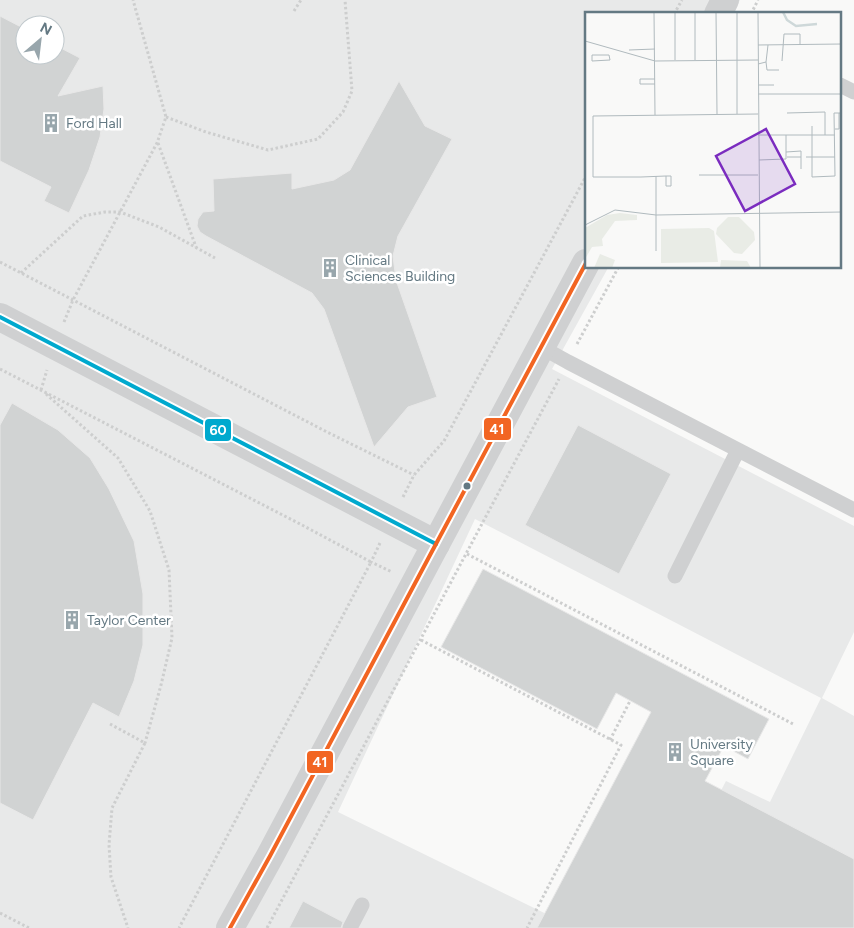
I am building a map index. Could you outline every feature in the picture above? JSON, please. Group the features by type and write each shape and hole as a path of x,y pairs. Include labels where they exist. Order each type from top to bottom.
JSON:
{"street":[{"path":"719,12 725,0"},
{"path":"230,928 585,265"},
{"path":"0,317 436,544"}],"lane":[{"path":"842,86 854,92"},
{"path":"541,347 854,510"},
{"path":"675,576 738,450"},
{"path":"350,928 362,905"}],"path":[{"path":"41,390 55,346 73,300 157,143 166,118 133,0"},
{"path":"294,12 301,0"},
{"path":"166,118 268,150 318,139 343,112 352,91 345,0"},
{"path":"675,12 682,0"},
{"path":"751,12 758,0"},
{"path":"157,143 196,246"},
{"path":"179,928 371,562 414,474 444,441 585,178"},
{"path":"22,274 82,216 105,212 120,212 159,227 215,258"},
{"path":"0,262 327,432 414,474"},
{"path":"267,928 617,269"},
{"path":"0,369 443,599"},
{"path":"41,390 118,458 150,511 169,570 172,638 162,685 145,743 112,808 109,845 111,877 128,928"},
{"path":"467,554 796,724"},
{"path":"421,640 621,745 527,928"},
{"path":"652,658 655,652"},
{"path":"610,740 630,700"},
{"path":"110,724 145,743"},
{"path":"0,913 29,928"}],"shaded area":[{"path":"0,0 740,0 734,12 585,12 585,269 607,269 552,369 854,526 854,632 822,698 854,716 854,928 649,928 726,781 770,802 821,698 475,519 338,812 575,928 0,928"}],"building":[{"name":"Ford Hall","path":"0,16 15,24 15,65 65,65 65,50 80,58 58,96 103,86 104,109 100,137 89,170 69,213 44,201 51,187 0,161"},
{"name":"Clinical Sciences Building","path":"399,81 425,126 452,139 398,236 393,256 396,280 437,397 408,407 374,447 324,309 312,293 206,236 200,232 197,226 198,219 203,212 214,211 213,179 292,173 292,189 334,180 350,170"},
{"name":"Taylor Center","path":"12,403 58,430 90,458 109,489 134,541 143,594 143,645 134,681 119,717 93,703 33,820 0,803 0,425"},
{"path":"578,425 671,474 619,574 525,525"},
{"name":"University Square","path":"483,569 769,719 748,759 724,746 705,781 854,859 854,928 537,928 651,712 616,693 597,729 441,647"},
{"path":"303,901 343,922 341,928 289,928"}],"transit line":[{"name":"41","path":"230,928 585,265"},
{"name":"60","path":"0,317 436,544"}],"place":[{"name":"Ford Hall","path":"51,123"},
{"name":"Clinical Sciences Building","path":"330,268"},
{"name":"Taylor Center","path":"72,620"},
{"name":"University Square","path":"675,752"}]}
